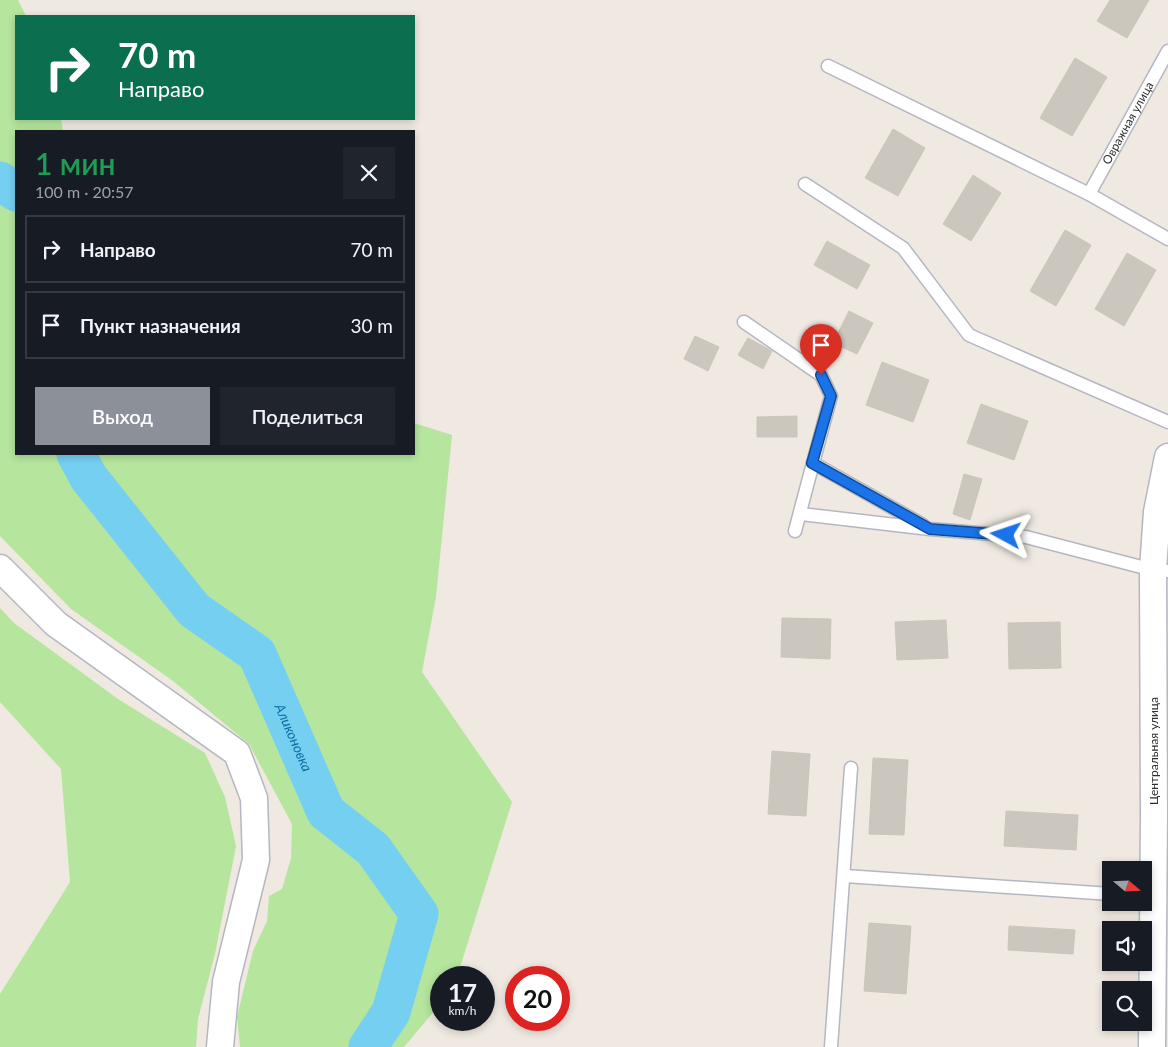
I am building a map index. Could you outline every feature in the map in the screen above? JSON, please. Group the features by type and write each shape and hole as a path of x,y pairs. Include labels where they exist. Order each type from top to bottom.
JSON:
{"street":[{"name":"Центральная улица","path":"1152,876 1161,814 1160,570 1157,512 1168,457"},
{"path":"0,568 56,624 237,753 254,798 256,860 226,982 220,1047"},
{"name":"Центральная улица","path":"1151,911 1161,994 1152,1047"}],"lane":[{"name":"Овражная улица","path":"1088,194 1168,51"},
{"path":"828,66 1088,194 1168,239"},
{"path":"805,184 902,248 969,335 1168,422"},
{"path":"744,322 821,375 831,396 795,532"},
{"path":"812,463 930,529"},
{"path":"801,514 930,529 1026,537 1160,570"},
{"path":"831,1047 845,876 851,768"},
{"path":"845,876 1102,893"}],"green space":[{"path":"0,0 18,0 26,15 15,15 15,120 61,120 63,130 15,130 15,455 415,455 415,423 452,435 436,597 422,672 512,802 460,966 430,966 430,1016 404,1047 240,1047 237,1017 253,951 267,921 269,896 282,889 291,858 292,824 249,744 173,681 71,609 0,536"},
{"path":"0,608 14,623 118,699 205,753 225,797 236,846 215,954 198,1019 196,1047 0,1047 0,994 70,882 61,769 0,702"}],"building":[{"path":"1110,0 1149,0 1127,38 1097,21"},
{"path":"1075,58 1107,77 1072,136 1040,118"},
{"path":"893,129 925,148 898,196 865,178"},
{"path":"973,175 1001,193 971,241 943,224"},
{"path":"1065,230 1091,245 1056,306 1030,291"},
{"path":"827,241 870,265 857,289 814,265"},
{"path":"1127,253 1156,270 1124,326 1095,309"},
{"path":"849,311 873,323 857,354 833,343"},
{"path":"695,336 719,347 708,371 684,359"},
{"path":"748,338 772,351 763,369 738,355"},
{"path":"882,362 929,380 913,422 866,405"},
{"path":"981,404 1028,421 1014,460 967,443"},
{"path":"797,416 797,437 757,437 757,417"},
{"path":"964,474 982,479 970,520 953,514"},
{"path":"782,618 831,619 830,659 781,657"},
{"path":"946,620 948,658 897,660 895,622"},
{"path":"1060,622 1061,668 1009,669 1008,623"},
{"path":"772,751 810,754 806,816 768,814"},
{"path":"873,758 908,760 904,835 869,834"},
{"path":"1006,811 1078,815 1076,850 1004,846"},
{"path":"869,923 911,926 906,994 864,991"},
{"path":"1009,926 1075,930 1073,954 1008,950"}],"waterway":[{"name":"Аликоновка","path":"0,181 15,191"},
{"name":"Аликоновка","path":"77,455 89,478 194,610 257,654 326,812 373,849 419,914 391,1012 368,1047"}],"route":[{"path":"821,375 831,396 812,463 930,529 1006,535"}]}
